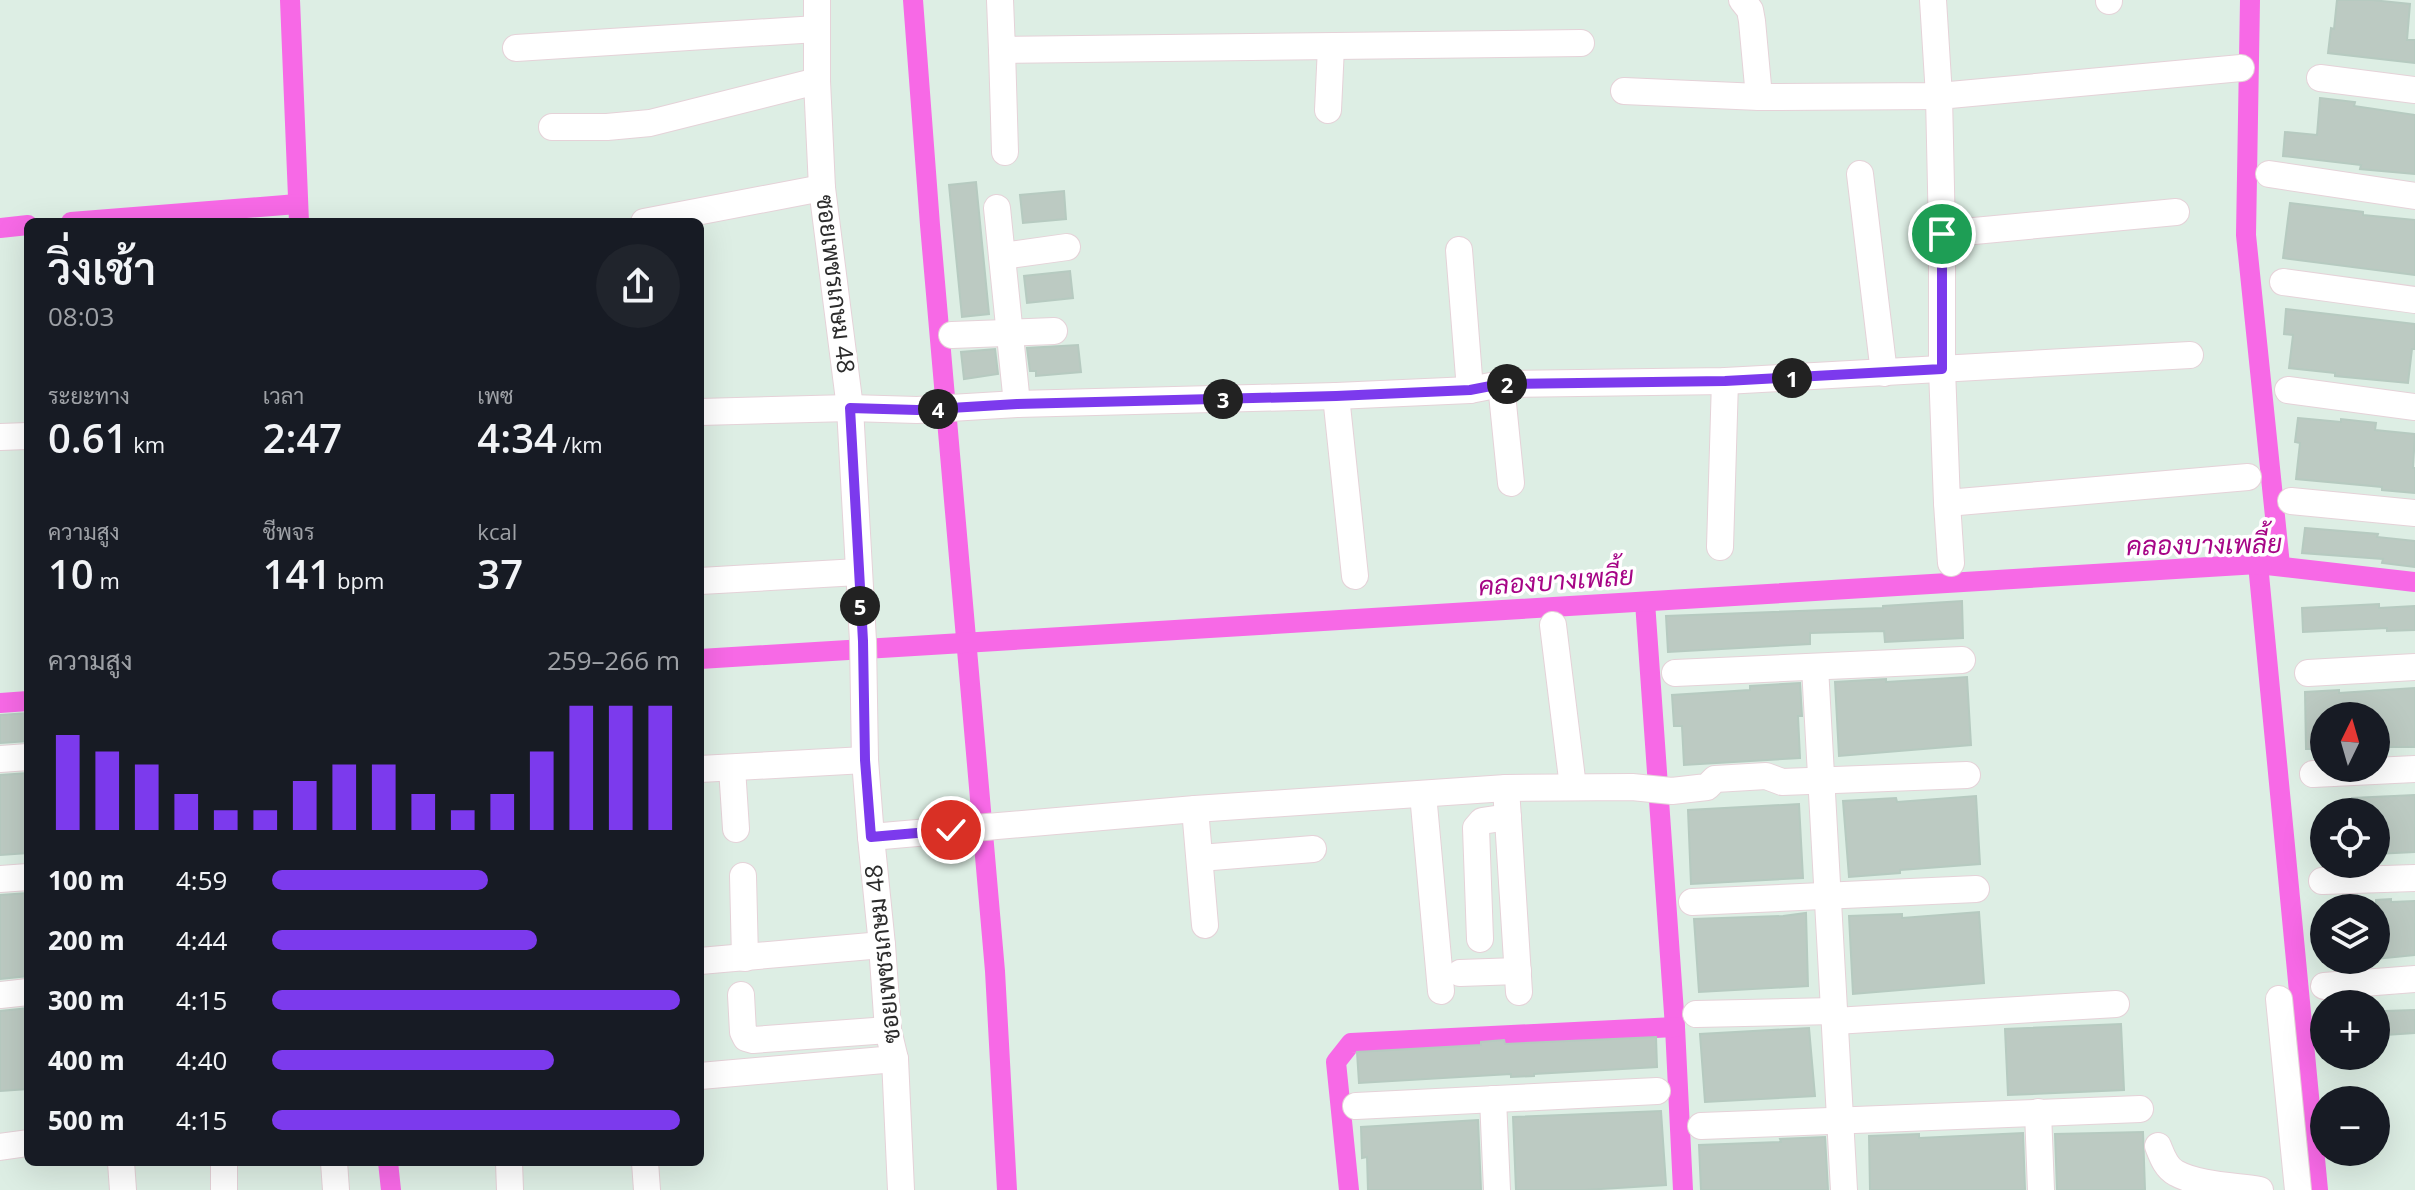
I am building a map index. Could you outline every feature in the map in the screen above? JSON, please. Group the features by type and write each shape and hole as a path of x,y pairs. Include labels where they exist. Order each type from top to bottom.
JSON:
{"street":[{"name":"ซอยเพชรเกษม 48","path":"817,0 822,188 850,408 863,650 865,760 888,1030 895,1059 901,1190"},
{"path":"1000,0 1005,152"},
{"path":"1742,0 1750,10 1752,21 1759,97"},
{"path":"1933,0 1939,96 1942,369 1951,563"},
{"path":"516,48 817,29"},
{"path":"1002,50 1581,43"},
{"path":"1328,110 1331,47"},
{"path":"1624,91 1759,97 1939,96 2241,68"},
{"path":"2320,78 2415,90"},
{"path":"552,127 650,123 817,81"},
{"path":"1860,174 1884,373"},
{"path":"2269,174 2415,196"},
{"path":"665,218 822,188"},
{"path":"997,208 1017,404"},
{"path":"1942,234 2176,212"},
{"path":"1002,256 1067,247"},
{"path":"1459,250 1470,390"},
{"path":"2283,282 2415,300"},
{"path":"952,335 1054,331"},
{"path":"704,412 850,408 917,410 1017,404 1336,396 1470,390 1501,384 1725,381 2190,355"},
{"path":"1720,547 1725,381"},
{"path":"1501,384 1511,483"},
{"path":"2288,390 2415,407"},
{"path":"1336,396 1355,576"},
{"path":"0,437 24,436"},
{"path":"1947,503 2248,477"},
{"path":"2291,501 2415,513"},
{"path":"704,581 858,572"},
{"path":"1553,625 1573,787"},
{"path":"1675,673 1962,660"},
{"path":"1815,667 1844,1190"},
{"path":"2308,673 2415,667"},
{"path":"0,759 24,757"},
{"path":"704,769 865,760"},
{"path":"732,768 736,829"},
{"path":"2390,770 2415,769"},
{"path":"871,837 1195,809 1506,788 1632,787 1672,791 1707,787 1715,779 1766,776 1782,782 1967,775"},
{"path":"1460,973 1519,982 1506,788"},
{"path":"1423,794 1441,991"},
{"path":"1195,809 1205,925"},
{"path":"1480,939 1476,828 1482,821 1508,817"},
{"path":"1200,858 1313,849"},
{"path":"743,876 745,958"},
{"path":"0,879 24,877"},
{"path":"2322,881 2415,878"},
{"path":"1692,902 1976,889"},
{"path":"704,961 882,945"},
{"path":"2324,986 2415,979"},
{"path":"0,995 24,992"},
{"path":"741,995 743,1032 746,1038 753,1040 888,1030"},
{"path":"2279,999 2298,1190"},
{"path":"1696,1014 1834,1016 2116,1004"},
{"path":"704,1076 895,1059"},
{"path":"1356,1106 1657,1091"},
{"path":"1493,1099 1497,1190"},
{"path":"1701,1126 2140,1109"},
{"path":"2038,1112 2041,1190"},
{"path":"0,1147 24,1144"},
{"path":"2158,1146 2174,1173 2260,1190"},
{"path":"121,1166 123,1190"},
{"path":"224,1166 224,1190"},
{"path":"334,1166 336,1190"},
{"path":"509,1166 510,1190"},
{"path":"645,1166 647,1190"}],"building":[{"path":"2337,0 2410,4 2407,40 2415,40 2415,63 2328,53"},
{"path":"2320,98 2415,115 2415,174 2360,169 2361,165 2283,156 2285,132 2317,135"},
{"path":"976,182 989,314 962,317 949,185"},
{"path":"1064,191 1066,219 1023,223 1020,195"},
{"path":"2290,203 2415,220 2415,275 2283,258"},
{"path":"1070,271 1073,298 1027,303 1024,276"},
{"path":"2286,309 2415,324 2415,349 2412,349 2408,383 2289,368 2293,335 2284,334"},
{"path":"1078,345 1081,372 1036,376 1036,371 1030,371 1027,348"},
{"path":"995,349 998,374 964,379 961,352"},
{"path":"2298,418 2376,423 2375,430 2415,434 2415,493 2296,479 2300,443 2295,442"},
{"path":"2305,528 2378,534 2377,537 2415,541 2415,567 2382,563 2383,559 2302,553"},
{"path":"1962,601 1963,638 1885,642 1884,631 1810,633 1810,644 1668,652 1666,616 1883,608"},
{"path":"2379,604 2379,608 2415,606 2415,630 2387,631 2387,628 2303,632 2302,608"},
{"path":"1967,677 1971,745 1839,756 1835,682"},
{"path":"1800,683 1800,758 1684,765 1682,726 1674,726 1672,695"},
{"path":"2415,688 2415,747 2390,747 2390,702 2310,702 2310,749 2306,749 2305,692 2339,690 2339,693"},
{"path":"24,713 24,741 0,743 0,715"},
{"path":"24,773 24,853 0,855 0,775"},
{"path":"2415,795 2415,852 2390,853 2390,798 2352,798"},
{"path":"1976,796 1980,864 1849,877 1843,801 1896,798 1897,802"},
{"path":"1799,804 1803,878 1691,884 1688,810"},
{"path":"24,893 24,976 0,979 0,895"},
{"path":"2390,899 2391,902 2415,901 2415,955 2390,958"},
{"path":"1979,912 1984,983 1853,994 1849,916 1902,914 1902,918"},
{"path":"1806,913 1808,986 1699,992 1694,919"},
{"path":"24,1008 24,1089 0,1091 0,1011"},
{"path":"2415,1010 2415,1033 2390,1035 2390,1011"},
{"path":"2121,1024 2124,1090 2008,1095 2005,1029"},
{"path":"1809,1028 1815,1096 1705,1102 1700,1034"},
{"path":"1656,1037 1657,1067 1359,1083 1357,1052 1481,1045 1481,1042 1504,1040 1505,1044"},
{"path":"1661,1111 1666,1185 1516,1190 1513,1117"},
{"path":"1478,1120 1481,1190 1368,1190 1367,1157 1362,1158 1361,1127"},
{"path":"2143,1132 2145,1190 2057,1190 2055,1134"},
{"path":"2023,1133 2025,1190 1870,1190 1869,1136 1919,1134 1919,1138"},
{"path":"1825,1137 1828,1190 1701,1190 1699,1145"}],"waterway":[{"path":"290,0 299,218"},
{"path":"913,0 995,971 1007,1190"},
{"path":"2250,0 2246,235 2280,565"},
{"path":"121,218 297,204"},
{"path":"0,228 24,225"},
{"path":"2258,564 2318,1190"},
{"name":"คลองบางเพลี้ย","path":"704,659 2258,564 2415,582"},
{"path":"1645,602 1675,1027 1683,1190"},
{"name":"คลองบางเพลี้ย","path":"0,703 24,701"},
{"path":"1349,1190 1336,1062 1351,1043 1675,1027"},
{"path":"388,1166 391,1190"}],"route":[{"path":"951,830 871,837 850,408 917,410 1017,404 1336,396 1470,390 1501,384 1725,381 1942,369 1942,234"}]}
